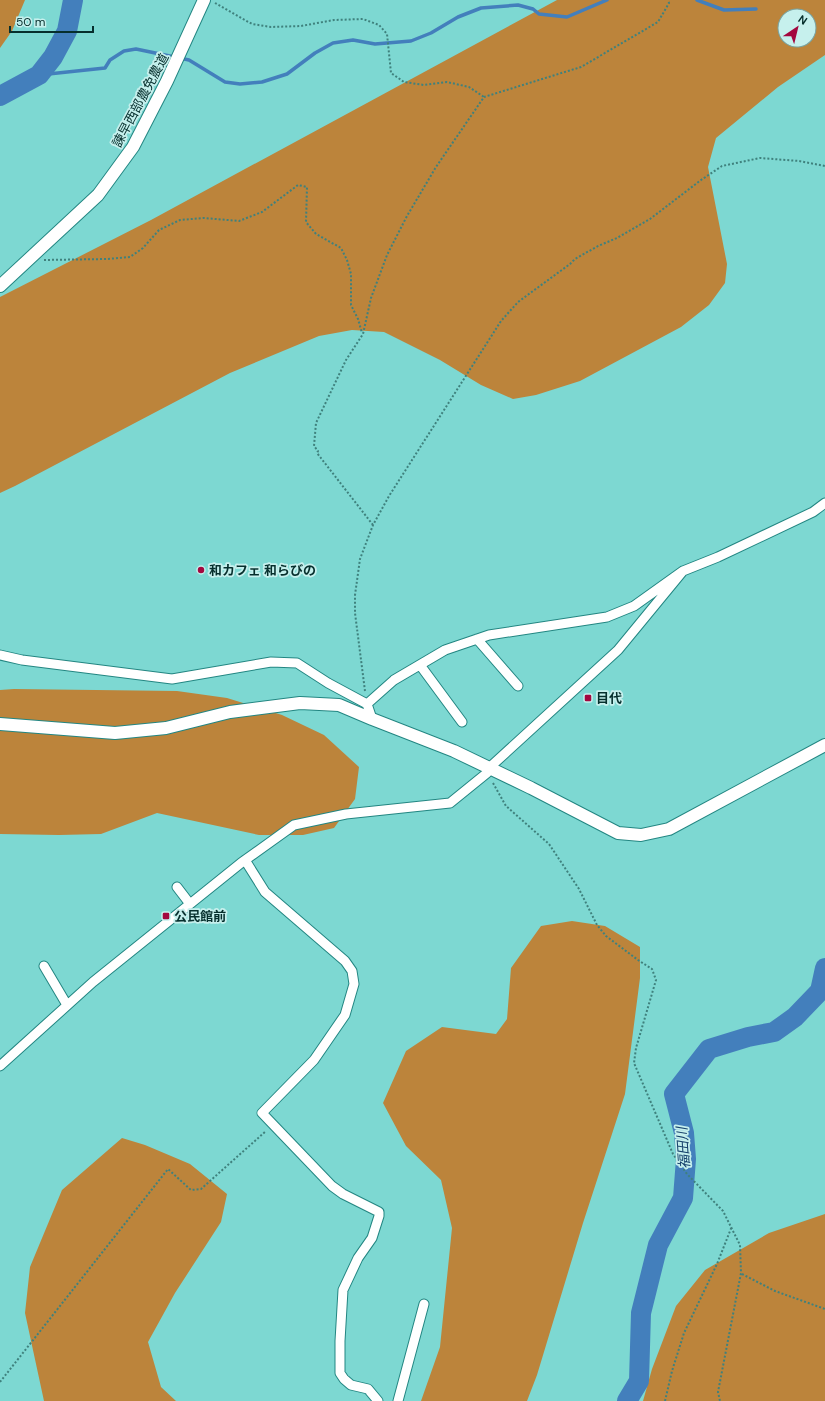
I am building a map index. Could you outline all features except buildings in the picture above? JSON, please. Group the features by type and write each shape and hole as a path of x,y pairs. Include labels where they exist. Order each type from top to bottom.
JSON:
{"street":[{"name":"諫早西部農免農道","path":"0,286 98,194 133,147 168,81 204,0"},
{"path":"367,704 394,680 444,650 489,635 607,617 634,606 683,571 718,557 813,512 825,503"},
{"path":"0,1066 92,982 245,860 294,825 346,814 450,803 488,771 618,650 683,571"},
{"path":"477,639 518,686"},
{"path":"0,655 22,660 172,679 271,662 298,664 328,683 367,704 372,719"},
{"path":"420,665 462,722"},
{"path":"0,724 115,733 166,728 230,712 300,703 339,704 372,719 454,751 488,771 531,788 618,833 641,835 669,829 825,746"},
{"path":"245,860 265,892 345,961 352,970 354,984 345,1015 314,1060 262,1113 332,1186 379,1212 372,1238 358,1258 343,1290 340,1341 340,1373 351,1385 368,1389 378,1401"},
{"path":"177,887 190,904"},
{"path":"44,966 67,1005"},
{"path":"398,1401 424,1304"}],"path":[{"path":"210,0 252,24 264,26 301,26 334,20 363,19 378,25 387,34 391,73 404,82 424,85 447,82 469,87 484,97"},
{"path":"373,525 317,453 318,451 314,446 316,423 346,360 362,334 371,298 387,255 407,216 436,167 484,97 581,67 658,22 669,3 668,0"},
{"path":"367,704 355,613 355,595 360,559 373,525 389,496 501,321 518,302 575,259 650,220 701,180 722,166 760,158 799,161 825,166"},
{"path":"29,260 107,259 130,257 143,248 159,230 180,220 204,218 239,221 262,212 298,185 307,187 306,222 316,234 341,248 347,260 351,274 351,305 358,319 362,334"},
{"path":"488,771 506,806 549,844 579,889 597,925 606,936 638,960 652,968 656,980 637,1042 634,1063 673,1154 687,1174 723,1211 732,1226 740,1245 741,1274 718,1392 720,1401"},
{"path":"0,1382 168,1169 191,1190 201,1189 273,1125"},
{"path":"665,1401 672,1371 684,1333 718,1264 732,1226"},
{"path":"741,1274 775,1291 825,1309"}],"shaded area":[{"path":"0,0 25,0 12,31 0,48"},
{"path":"557,0 825,0 825,55 778,87 716,138 708,167 727,264 725,283 709,305 681,327 580,381 536,395 513,399 481,385 440,360 384,332 352,330 319,336 230,373 0,493 0,297 151,220"},
{"path":"0,690 177,691 227,698 282,715 324,735 359,767 355,799 334,828 303,835 259,835 157,813 101,834 0,834"},
{"path":"572,921 605,926 640,947 640,978 625,1094 583,1223 537,1375 527,1401 421,1401 440,1347 452,1228 441,1180 406,1146 383,1103 406,1051 442,1027 496,1034 507,1019 511,968 541,926"},
{"path":"122,1138 145,1145 190,1164 227,1194 221,1222 175,1293 148,1342 161,1387 176,1401 44,1401 25,1313 30,1267 62,1190"},
{"path":"825,1214 825,1401 643,1401 652,1369 676,1306 705,1270 769,1233"}],"waterway":[{"path":"0,96 39,75 53,57 67,31 73,0"},
{"path":"39,75 105,68 110,60 124,51 136,49 189,60 225,82 240,84 262,82 287,74 315,53 333,43 353,40 375,44 411,41 431,33 458,17 481,8 518,5 533,9 539,14 567,17 607,0"},
{"path":"697,0 724,10 756,9"},
{"name":"福田川","path":"627,1401 639,1381 641,1313 658,1245 683,1198 686,1159 684,1133 674,1094 709,1049 748,1037 774,1032 795,1017 820,991 825,968"}],"place":[{"name":"和カフェ 和らびの","path":"201,570"},
{"name":"目代","path":"588,698"},
{"name":"公民館前","path":"166,916"}]}
